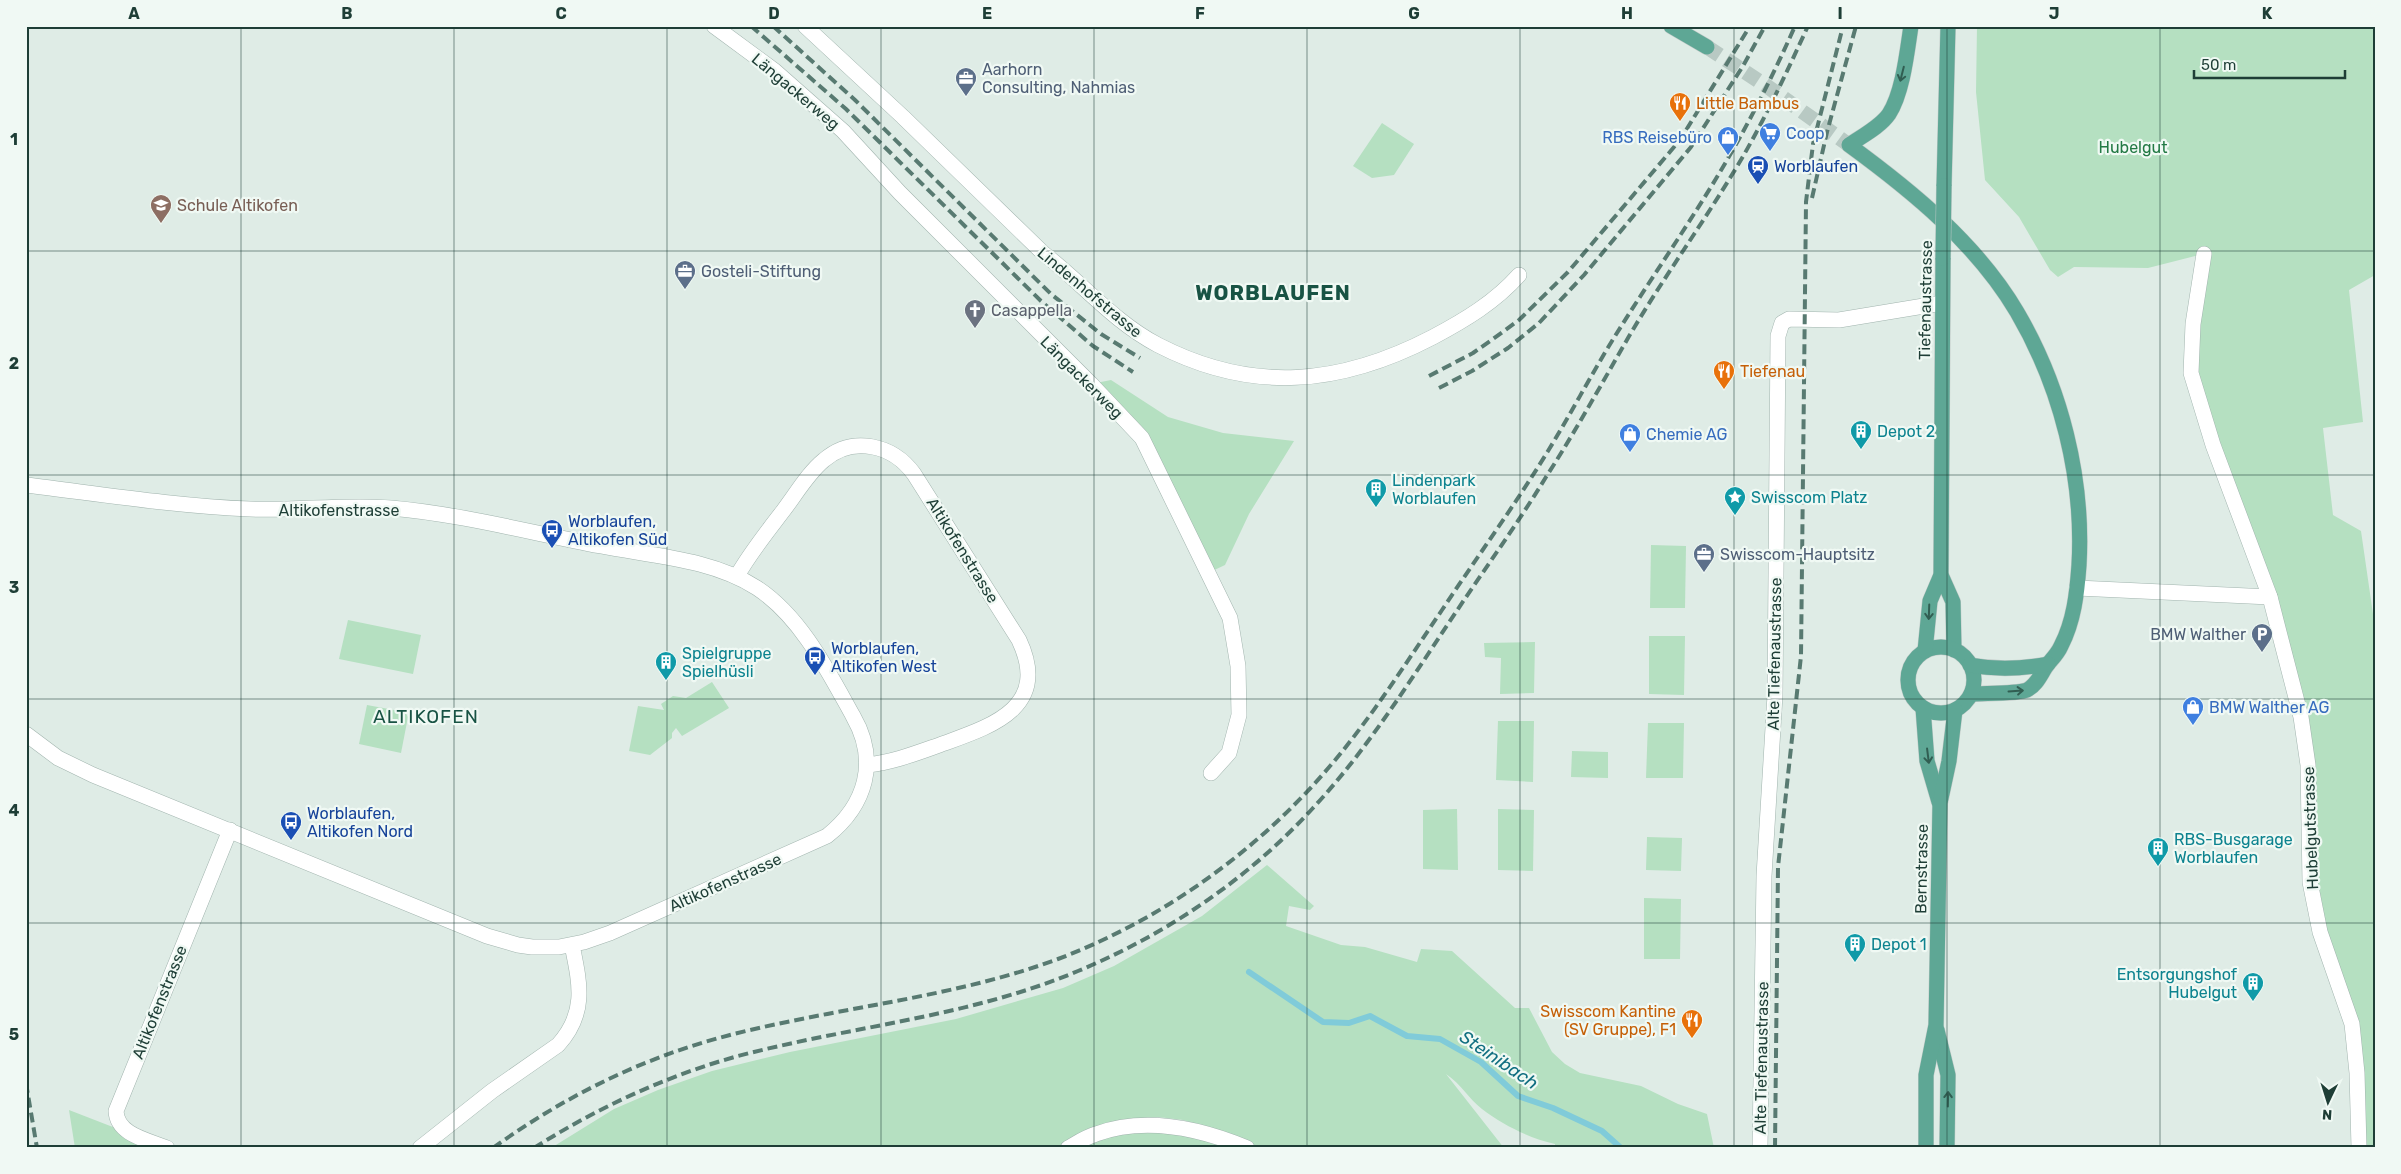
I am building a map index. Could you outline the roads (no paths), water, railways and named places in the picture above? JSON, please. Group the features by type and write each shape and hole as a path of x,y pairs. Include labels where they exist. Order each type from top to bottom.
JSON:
{"main road":[{"path":"1671,26 1707,47"},
{"path":"1911,26 1896,98 1889,114 1849,145 1883,170 1936,215 1973,253 2016,311 2039,354 2055,396 2078,488 2080,544 2077,588 2072,617 2062,644 2035,684 2026,690 1971,694"},
{"name":"Tiefenaustrasse","path":"1926,651 1930,601 1941,574 1942,303 1948,26"},
{"name":"Tiefenaustrasse","path":"1941,574 1953,602 1954,650"},
{"path":"1940,647 1954,650 1963,656 1970,665 1974,677 1971,694 1964,704 1955,710 1942,713 1923,708 1912,697 1908,682 1911,666 1926,651 1940,647"},
{"path":"1970,665 1988,669 2018,669 2048,664"},
{"name":"Bernstrasse","path":"1923,708 1927,760 1940,803"},
{"name":"Bernstrasse","path":"1926,1148 1926,1075 1936,1025 1940,803 1949,761 1955,710"},
{"name":"Bernstrasse","path":"1936,1025 1948,1075 1947,1148"}],"street":[{"name":"Längackerweg","path":"714,26 776,71 843,130 900,193 1091,384 1142,438 1230,618 1238,666 1239,715 1229,753 1211,773"},
{"name":"Lindenhofstrasse","path":"805,26 903,117 1043,254 1069,273 1115,316 1159,345 1199,362 1255,375 1292,378 1319,376 1362,366 1401,352 1450,328 1486,305 1519,275"},
{"name":"Hubelgutstrasse","path":"2204,254 2193,324 2191,374 2213,445 2270,597 2305,741 2309,797 2308,862 2313,900 2320,932 2352,1024 2357,1073 2359,1148"},
{"name":"Alte Tiefenaustrasse","path":"1760,1148 1764,876 1775,686 1778,336 1782,323 1789,319 1839,320 1942,303"},
{"name":"Altikofenstrasse","path":"737,576 752,551 815,469 830,455 855,446 876,447 894,454 914,474 1019,640 1027,660 1027,679 1018,704 1007,716 993,725 900,759 867,765"},
{"name":"Altikofenstrasse","path":"26,485 211,507 274,509 361,507 410,510 694,564 737,576 769,597 798,628 856,721 866,746 867,765 863,786 854,807 847,818 827,836 610,934 572,945 532,947 503,941 74,766 44,749 26,734"},
{"path":"2077,588 2270,597"},
{"name":"Altikofenstrasse","path":"167,1148 127,1132 118,1122 116,1111 230,830"},
{"path":"420,1148 484,1096 545,1054 566,1037 572,1027 579,1004 578,979 572,945"},
{"path":"1068,1148 1096,1134 1135,1126 1158,1125 1210,1134 1247,1148"}],"waterway":[{"name":"Steinibach","path":"1249,972 1323,1022 1349,1023 1370,1016 1407,1036 1440,1039 1481,1062 1518,1096 1553,1108 1602,1131 1621,1148"}],"tunnel":[{"path":"1707,47 1768,87 1849,145"}],"railway":[{"path":"751,26 846,109 1041,301 1093,346 1133,372"},
{"path":"773,26 855,100 1051,294 1101,334 1140,358"},
{"path":"1429,376 1473,353 1519,320 1568,272 1680,140 1750,26"},
{"path":"1439,388 1472,371 1508,348 1539,323 1584,275 1691,147 1743,66 1765,26"},
{"path":"493,1148 548,1112 606,1080 698,1044 771,1025 937,993 1018,972 1058,959 1137,923 1174,901 1210,877 1277,822 1308,791 1364,723 1509,511 1548,451 1612,341 1720,172 1760,100 1795,26"},
{"path":"534,1148 558,1133 633,1094 711,1064 781,1046 953,1010 1037,987 1078,971 1143,940 1174,922 1234,881 1261,858 1313,808 1371,738 1524,511 1567,443 1640,318 1741,160 1808,26"},
{"path":"1775,1148 1778,867 1801,656 1806,202 1813,144 1843,26"},
{"path":"1812,198 1827,132 1856,26"},
{"path":"26,1083 37,1148"}],"place":[{"name":"Aarhorn Consulting, Nahmias","path":"966,97"},
{"name":"Little Bambus","path":"1680,122"},
{"name":"Coop","path":"1770,152"},
{"name":"RBS Reisebüro","path":"1728,156"},
{"name":"Worblaufen","path":"1758,185"},
{"name":"Schule Altikofen","path":"161,224"},
{"name":"Gosteli-Stiftung","path":"685,290"},
{"name":"Casappella","path":"975,329"},
{"name":"Tiefenau","path":"1724,390"},
{"name":"Depot 2","path":"1861,450"},
{"name":"Chemie AG","path":"1630,453"},
{"name":"Lindenpark Worblaufen","path":"1376,508"},
{"name":"Swisscom Platz","path":"1735,516"},
{"name":"Worblaufen, Altikofen Süd","path":"552,549"},
{"name":"Swisscom-Hauptsitz","path":"1704,573"},
{"name":"BMW Walther","path":"2262,653"},
{"name":"Worblaufen, Altikofen West","path":"815,676"},
{"name":"Spielgruppe Spielhüsli","path":"666,681"},
{"name":"BMW Walther AG","path":"2193,726"},
{"name":"Worblaufen, Altikofen Nord","path":"291,841"},
{"name":"RBS-Busgarage Worblaufen","path":"2158,867"},
{"name":"Depot 1","path":"1855,963"},
{"name":"Entsorgungshof Hubelgut","path":"2253,1002"},
{"name":"Swisscom Kantine (SV Gruppe), F1","path":"1692,1039"}],"district":[{"name":"WORBLAUFEN","path":"1273,293"},
{"name":"ALTIKOFEN","path":"426,716"}],"park label":[{"name":"Hubelgut","path":"2133,147"}]}
